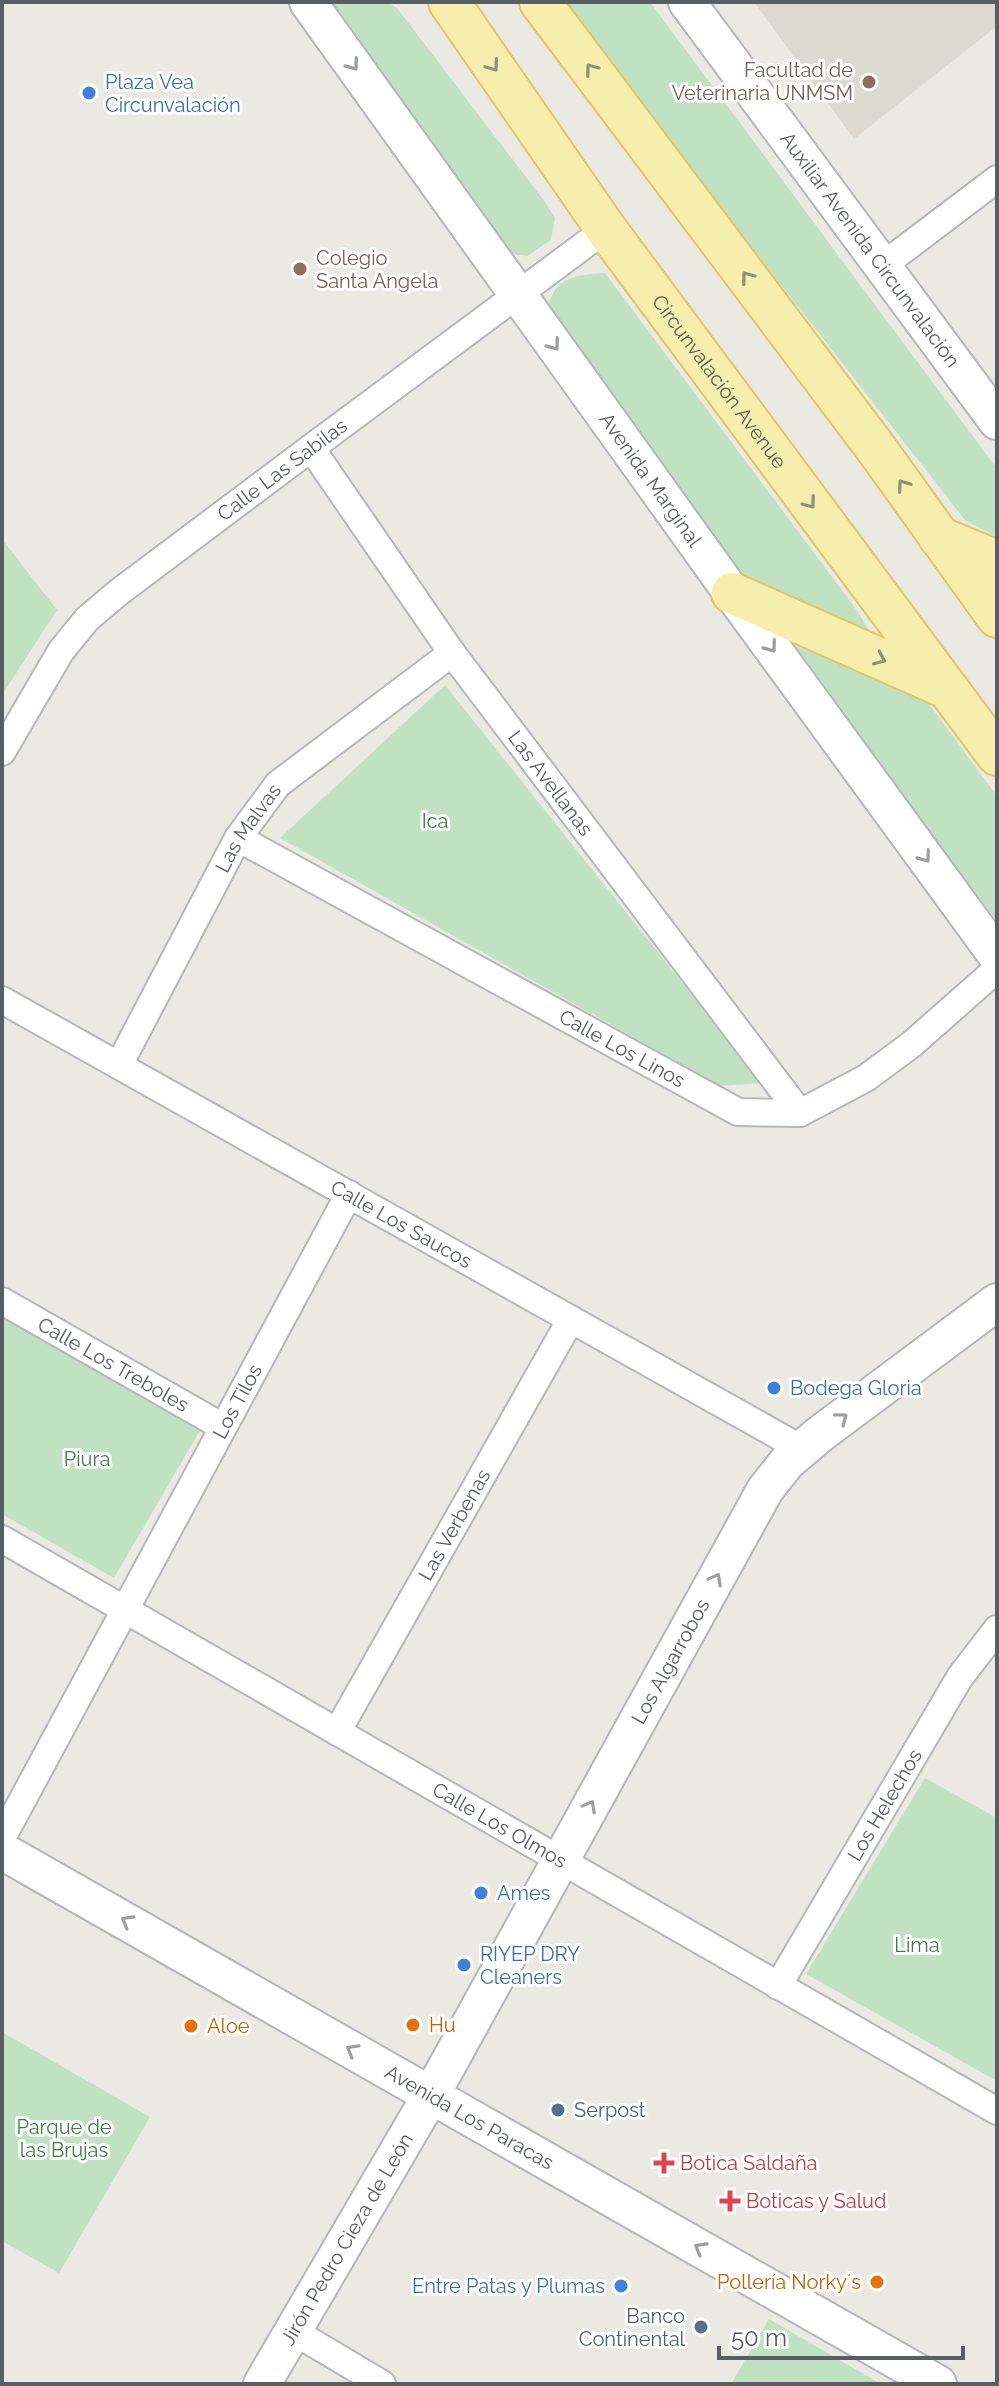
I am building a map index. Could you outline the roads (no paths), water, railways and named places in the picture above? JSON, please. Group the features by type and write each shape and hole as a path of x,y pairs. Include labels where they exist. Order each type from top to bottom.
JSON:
{"main road":[{"name":"Circunvalación Avenue","path":"449,2 606,229 997,755"},
{"path":"540,2 878,451 997,617"},
{"path":"939,537 997,561"},
{"path":"732,593 948,689"}],"street":[{"name":"Avenida Marginal","path":"308,2 997,956"},
{"name":"Auxiliar Avenida Circunvalación","path":"687,2 997,421"},
{"path":"882,266 997,179"},
{"name":"Calle Las Sabilas","path":"2,752 61,651 87,619 606,229"},
{"name":"Las Avellanas","path":"311,448 452,653 800,1113"},
{"name":"Las Malvas","path":"119,1065 238,838 278,784 452,653"},
{"name":"Calle Los Linos","path":"238,838 738,1112 800,1113 866,1078 912,1044 997,969"},
{"name":"Calle Los Saucos","path":"2,1000 802,1449"},
{"name":"Los Tilos","path":"2,1838 349,1194"},
{"name":"Calle Los Treboles","path":"2,1301 223,1427"},
{"name":"Los Algarrobos","path":"431,2095 765,1490 787,1462 802,1449 997,1302"},
{"name":"Las Verbenas","path":"337,1732 571,1319"},
{"name":"Calle Los Olmos","path":"2,1539 997,2111"},
{"name":"Los Helechos","path":"778,1986 960,1677 997,1629"},
{"name":"Avenida Los Paracas","path":"2,1851 938,2384"},
{"name":"Jirón Pedro Cieza de León","path":"262,2384 431,2095"},
{"path":"293,2331 382,2384"}],"place":[{"name":"Facultad de Veterinaria UNMSM","path":"869,82"},
{"name":"Plaza Vea Circunvalación","path":"89,93"},
{"name":"Colegio Santa Angela","path":"300,269"},
{"name":"Bodega Gloria","path":"774,1388"},
{"name":"Ames","path":"481,1893"},
{"name":"RIYEP DRY Cleaners","path":"464,1965"},
{"name":"Hu","path":"413,2025"},
{"name":"Aloe","path":"191,2026"},
{"name":"Serpost","path":"558,2110"},
{"name":"Botica Saldaña","path":"664,2163"},
{"name":"Boticas y Salud","path":"730,2201"},
{"name":"Pollería Norky´s","path":"877,2282"},
{"name":"Entre Patas y Plumas","path":"621,2286"},
{"name":"Banco Continental","path":"701,2327"}],"park label":[{"name":"Ica","path":"435,821"},
{"name":"Piura","path":"87,1459"},
{"name":"Lima","path":"917,1945"},
{"name":"Parque de las Brujas","path":"64,2138"}]}
